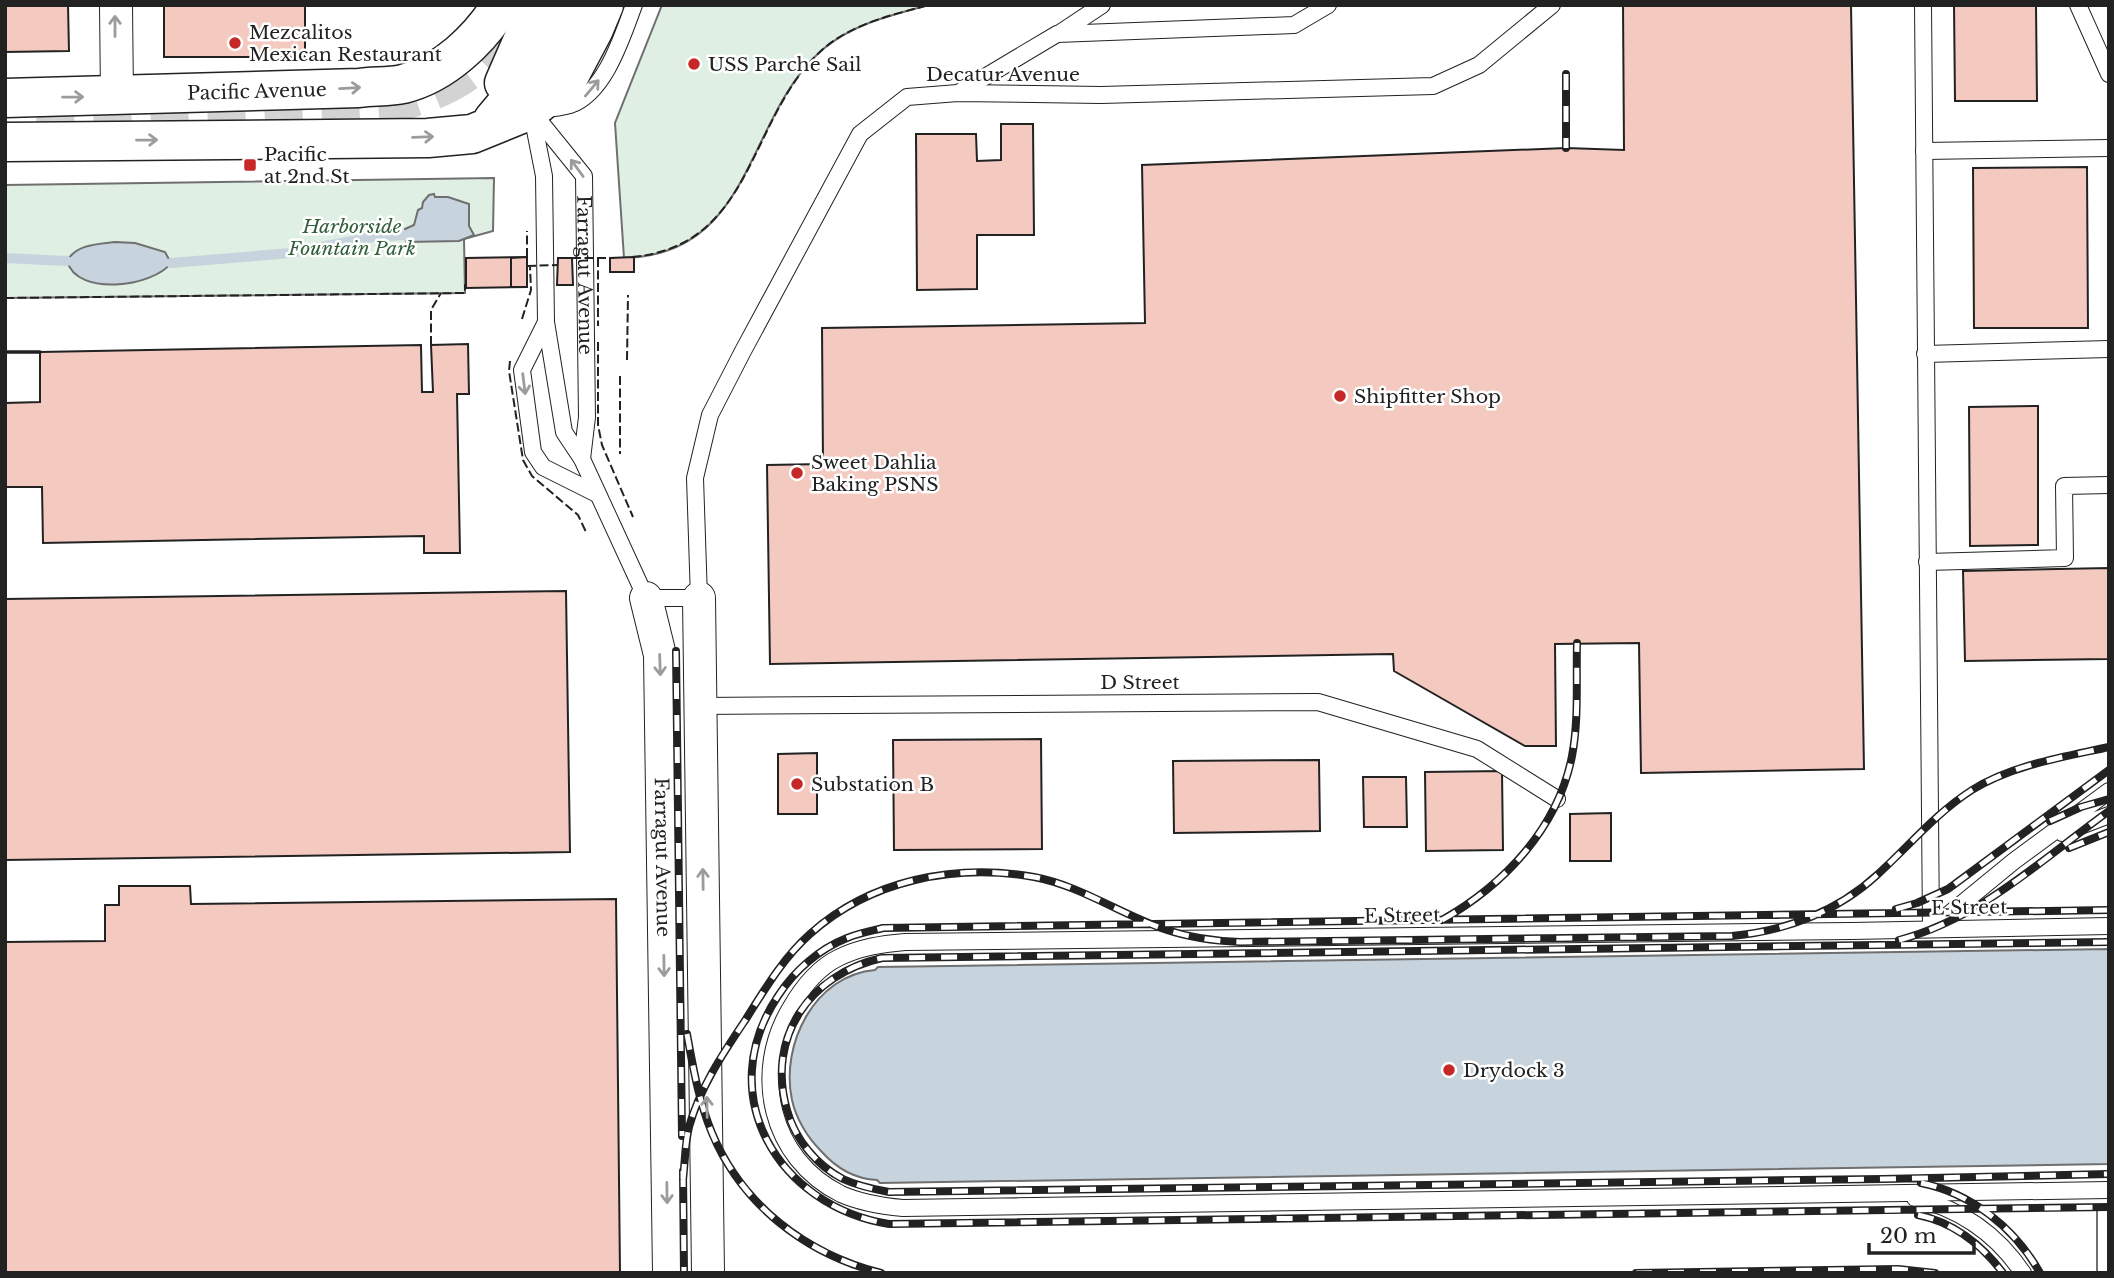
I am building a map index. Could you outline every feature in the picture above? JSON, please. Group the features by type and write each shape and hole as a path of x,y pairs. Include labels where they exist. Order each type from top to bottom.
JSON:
{"main road":[{"path":"5,142 428,138 472,134 485,130 509,51 538,5"},
{"path":"509,51 551,43 567,5"},
{"path":"509,51 567,80 604,5"},
{"name":"Pacific Avenue","path":"5,98 359,88 403,84 428,75 461,52 509,51"}],"street":[{"path":"116,5 117,96"},
{"name":"Farragut Avenue","path":"646,598 660,655 669,1273"},
{"name":"Farragut Avenue","path":"699,598 708,1273"}],"lane":[{"path":"509,51 568,106 583,99 598,82 615,53 634,5"},
{"path":"958,93 1102,5"},
{"path":"1058,34 1294,25 1328,5"},
{"name":"Decatur Avenue","path":"699,598 695,478 710,415 860,134 907,97 958,93 1101,95 1433,86 1479,65 1552,5"},
{"path":"1923,5 1931,929"},
{"path":"2078,5 2109,74"},
{"name":"Farragut Avenue","path":"509,51 544,176 546,322 564,432 582,459 646,598"},
{"name":"Farragut Avenue","path":"509,51 584,176 587,417 582,459"},
{"path":"1924,151 2109,148"},
{"path":"546,322 522,370 533,452 543,467 597,494"},
{"path":"1925,354 2109,349"},
{"path":"1927,562 2065,558 2064,486 2109,485"},
{"path":"646,598 699,598"},
{"name":"D Street","path":"701,706 1318,702 1478,749 1557,799"},
{"path":"1931,929 2014,861 2109,791"},
{"path":"2014,861 2051,838 2109,816"},
{"name":"E Street","path":"1881,1194 932,1208 881,1206 839,1193 805,1167 778,1126 771,1094 770,1073 775,1037 799,993 816,973 836,959 878,944 2109,926"},
{"path":"1881,1194 2109,1190"},
{"path":"1881,1194 1929,1201 1969,1218 2000,1244 2023,1273"}],"green space":[{"path":"662,5 929,5 859,27 822,50 797,78 777,110 743,178 723,209 699,234 667,251 624,258 615,123"},
{"name":"Harborside Fountain Park","path":"494,178 493,231 464,239 465,293 5,298 5,185"}],"shaded area":[{"path":"434,194 435,197 448,197 469,204 469,226 474,235 459,241 406,242 405,229 414,225 423,202 429,195"},
{"path":"115,242 135,243 165,252 171,263 149,278 100,284 85,280 74,272 67,261 82,248"},
{"name":"Drydock 3","path":"2109,949 2109,1164 880,1183 846,1171 833,1163 803,1128 792,1100 791,1057 806,1016 819,999 835,985 878,967"}],"pier":[{"path":"2097,1210 2109,1210 2109,1273 2097,1273"}],"building":[{"path":"5,5 68,5 69,51 5,52"},
{"name":"Mezcalitos Mexican Restaurant","path":"164,5 305,5 305,57 164,57"},
{"name":"Shipfitter Shop","path":"1623,5 1851,5 1864,769 1641,773 1639,643 1555,644 1556,746 1525,746 1394,671 1393,654 770,664 767,465 823,464 822,328 1145,323 1142,165 1566,148 1624,150"},
{"path":"1954,5 2036,5 2037,101 1955,101"},
{"path":"1001,124 1033,124 1034,235 977,235 977,289 917,290 916,134 976,134 977,161 1001,160"},
{"path":"2087,167 2088,328 1974,328 1973,168"},
{"path":"527,257 527,287 466,288 466,258"},
{"path":"527,257 527,287 511,287 511,258"},
{"path":"634,257 634,272 610,272 610,258"},
{"path":"558,258 572,258 573,285 557,285"},
{"path":"468,344 469,394 457,394 460,553 424,553 424,536 43,543 42,487 5,487 5,403 40,402 40,352 421,345 422,392 433,392 431,345"},
{"path":"2038,406 2038,545 1970,546 1969,407"},
{"path":"2109,568 2109,659 1965,661 1963,571"},
{"path":"566,591 570,852 5,860 5,599"},
{"path":"1041,739 1042,849 894,850 893,740"},
{"name":"Substation B","path":"817,753 817,814 778,814 778,754"},
{"path":"1319,760 1320,831 1174,833 1173,761"},
{"path":"1502,771 1503,850 1426,851 1425,772"},
{"path":"1363,777 1406,777 1407,827 1364,827"},
{"path":"1611,813 1611,861 1570,861 1570,814"},
{"path":"119,886 190,886 191,904 616,899 620,1273 5,1273 5,942 105,941 105,905 119,905"}],"waterway":[{"path":"171,263 291,253 372,237 405,235"},
{"path":"5,258 67,261"}],"tunnel":[{"path":"37,127 120,119 397,103 435,90 466,73 492,48 513,13"}],"railway":[{"path":"1566,74 1566,148"},
{"path":"1442,920 1465,906 1507,872 1541,830 1554,807 1565,782 1574,742 1577,643"},
{"path":"676,651 682,1136"},
{"path":"683,1180 688,1133 699,1098 721,1057 791,953 834,915 859,900 915,880 974,872 1034,877 1069,887 1167,930 1231,942 1732,936 1791,924 1809,918 1845,899 1877,875 1946,809 1988,781 2039,763 2109,747"},
{"path":"1896,909 1948,889 2109,770"},
{"path":"2050,821 2081,807 2109,799"},
{"path":"1899,940 1957,918 1983,903 2109,811"},
{"path":"2069,848 2109,832"},
{"path":"2109,910 883,928 837,943 817,955 792,978 778,996 759,1033 752,1071 755,1107 767,1140 788,1170 816,1195 850,1213 889,1224 2109,1207"},
{"path":"2109,942 882,958 856,966 834,978 815,994 800,1013 789,1034 783,1058 782,1083 787,1110 795,1131 816,1159 843,1179 889,1192 2109,1174"},
{"path":"687,1034 707,1121 725,1159 741,1183 759,1204 802,1239 827,1253 881,1273"},
{"path":"683,1171 684,1273"},
{"path":"1921,1183 1957,1195 1990,1215 2018,1241 2040,1273"},
{"path":"1918,1215 1943,1223 1966,1236 1986,1253 2003,1273"},
{"path":"1636,1273 1898,1269 1935,1273"}],"fence":[{"path":"632,257 672,248 703,230 726,205 797,78 822,50 859,27 929,5"},
{"path":"527,231 527,257"},
{"path":"572,258 614,258"},
{"path":"598,258 598,326"},
{"path":"527,266 558,265"},
{"path":"522,319 531,290 530,266"},
{"path":"5,298 465,293 465,284"},
{"path":"431,345 431,310 441,293"},
{"path":"627,360 628,295"},
{"path":"598,342 598,425 602,445 633,517"},
{"path":"510,361 509,371 523,460 532,476 578,515 586,532"},
{"path":"620,376 620,454"}],"wall":[{"path":"5,352 40,352"}],"place":[{"name":"Mezcalitos Mexican Restaurant","path":"235,43"},
{"name":"USS Parche Sail","path":"694,64"},
{"name":"Pacific at 2nd St","path":"250,165"},
{"name":"Shipfitter Shop","path":"1340,396"},
{"name":"Sweet Dahlia Baking PSNS","path":"797,473"},
{"name":"Substation B","path":"797,784"},
{"name":"Drydock 3","path":"1449,1070"}]}
